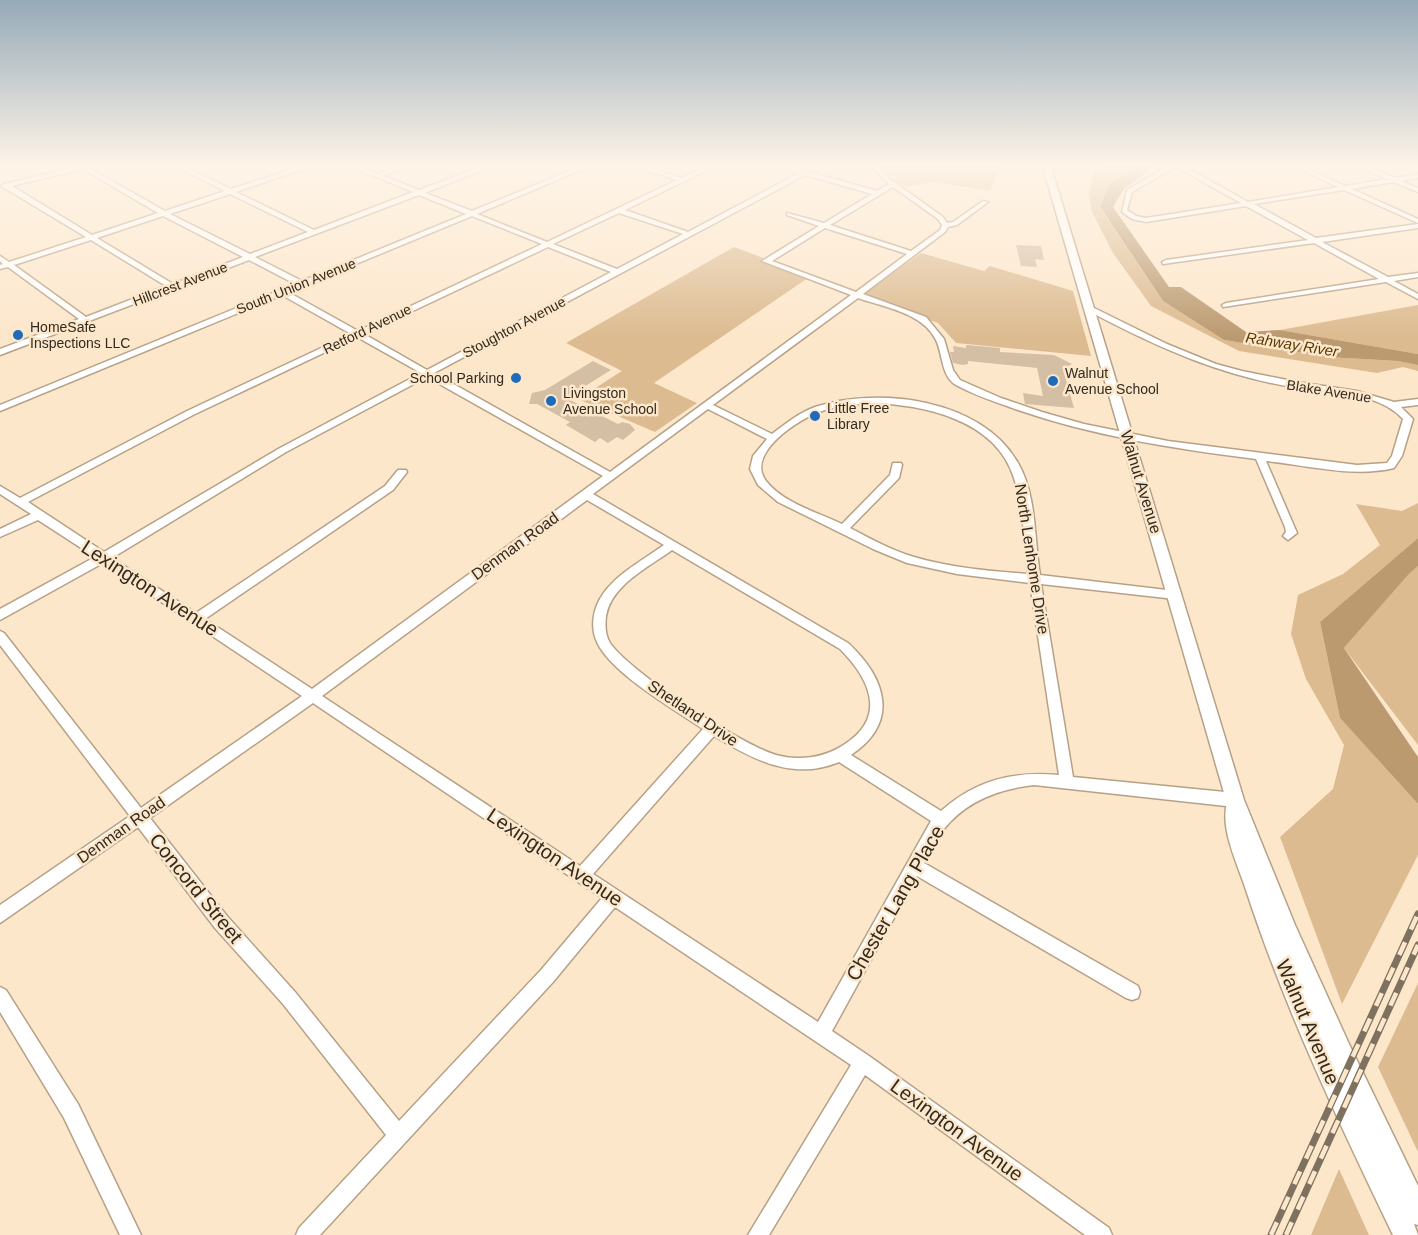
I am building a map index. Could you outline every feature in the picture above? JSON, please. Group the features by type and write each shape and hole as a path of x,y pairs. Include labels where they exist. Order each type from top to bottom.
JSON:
{"street":[{"path":"64,222 173,287"},
{"path":"0,267 139,222"},
{"path":"182,222 302,284"},
{"path":"292,222 315,233"},
{"name":"Hillcrest Avenue","path":"0,352 345,222"},
{"name":"South Union Avenue","path":"0,408 453,222"},
{"path":"491,222 618,272"},
{"name":"Retford Avenue","path":"20,502 190,413 592,222"},
{"path":"652,222 688,234"},
{"name":"Stoughton Avenue","path":"0,615 103,558 283,450 711,222"},
{"path":"813,222 911,253"},
{"path":"824,225 830,222"},
{"name":"Denman Road","path":"0,915 313,696 943,231 945,225 958,222"},
{"name":"Walnut Avenue","path":"1063,222 1235,800 1287,931 1393,1164 1418,1213"},
{"path":"1280,222 1418,297"},
{"name":"Blake Avenue","path":"824,225 766,261 923,319 940,339 949,370 957,382 1044,417 1128,438 1260,457 1365,468 1390,466 1397,456 1408,419 1393,405 1370,396 1267,381 1214,367 1161,346 1088,307"},
{"path":"1166,262 1418,226"},
{"path":"0,258 85,320"},
{"path":"1226,305 1418,275"},
{"path":"283,292 429,372 610,476"},
{"name":"North Lenhome Drive","path":"773,438 810,413 839,403 861,400 915,404 949,413 970,423 1003,449 1018,472 1067,781"},
{"path":"1393,405 1418,402"},
{"path":"706,405 773,438 757,456 755,468 760,481 776,496 910,560 959,570 1175,595"},
{"path":"1260,457 1290,527 1292,533 1288,537"},
{"path":"843,529 895,476 897,465"},
{"path":"197,619 389,488 402,472"},
{"name":"Lexington Avenue","path":"0,489 863,1062 1102,1235"},
{"path":"585,494 844,646 866,667 877,694 876,715 866,735 856,746 840,755 942,820"},
{"path":"0,533 39,515"},
{"name":"Shetland Drive","path":"673,544 610,593 602,609 600,633 604,645 617,660 712,729 772,760 808,764 840,755"},
{"name":"Concord Street","path":"0,636 221,922 289,998 399,1136"},
{"path":"582,875 712,729"},
{"name":"Chester Lang Place","path":"821,1034 942,820 966,799 991,786 1034,779 1235,800"},
{"name":"Walnut Avenue","path":"1235,800 1235,827 1268,929 1319,1051 1406,1235"},
{"path":"914,866 1132,992"},
{"path":"306,1235 547,976 614,896"},
{"path":"0,996 71,1111 131,1235"},
{"path":"758,1235 863,1062"}],"shaded area":[{"path":"1097,222 1109,222 1163,301 1224,340 1327,357 1399,361 1418,365 1418,371 1403,367 1377,373 1239,351 1151,306 1113,253"},
{"path":"734,247 863,295 921,253 984,271 990,266 1073,291 1091,356 956,343 938,323 808,278 654,383 697,403 655,432 578,399 622,371 566,343"},
{"path":"1418,305 1418,354 1280,330"},
{"path":"1418,503 1418,538 1320,622 1340,718 1418,804 1418,855 1342,1004 1280,837 1333,789 1344,745 1306,679 1291,634 1298,595 1343,574 1380,545 1356,504 1402,511"},
{"path":"1418,566 1418,745 1344,648"},
{"path":"1418,983 1418,1152 1378,1067"},
{"path":"1339,1169 1369,1235 1311,1235"}],"water":[{"name":"Rahway River","path":"1110,222 1123,222 1169,287 1181,287 1246,332 1280,330 1418,354 1418,365 1398,361 1327,357 1224,340 1163,301"},
{"path":"1418,538 1418,566 1344,648 1418,757 1418,804 1340,718 1320,622"}],"building":[{"path":"1016,245 1041,246 1044,260 1035,259 1037,267 1021,266"},
{"name":"Walnut Avenue School","path":"966,345 1000,348 1000,352 1054,355 1072,364 1063,369 1074,408 1025,404 1023,393 1043,396 1037,368 968,361 968,364 963,365 953,363 950,352 954,352 953,346 966,348"},
{"name":"Livingston Avenue School","path":"593,361 611,370 566,398 618,424 622,422 630,424 635,430 623,440 617,437 608,443 600,438 595,442 566,425 570,422 537,404 529,404 532,393 545,390"}],"railway":[{"path":"1271,1235 1418,914"},
{"path":"1286,1235 1418,945"}],"place":[{"name":"HomeSafe Inspections LLC","path":"18,335"},
{"name":"School Parking","path":"516,378"},
{"name":"Walnut Avenue School","path":"1053,381"},
{"name":"Livingston Avenue School","path":"551,401"},
{"name":"Little Free Library","path":"815,416"}]}
